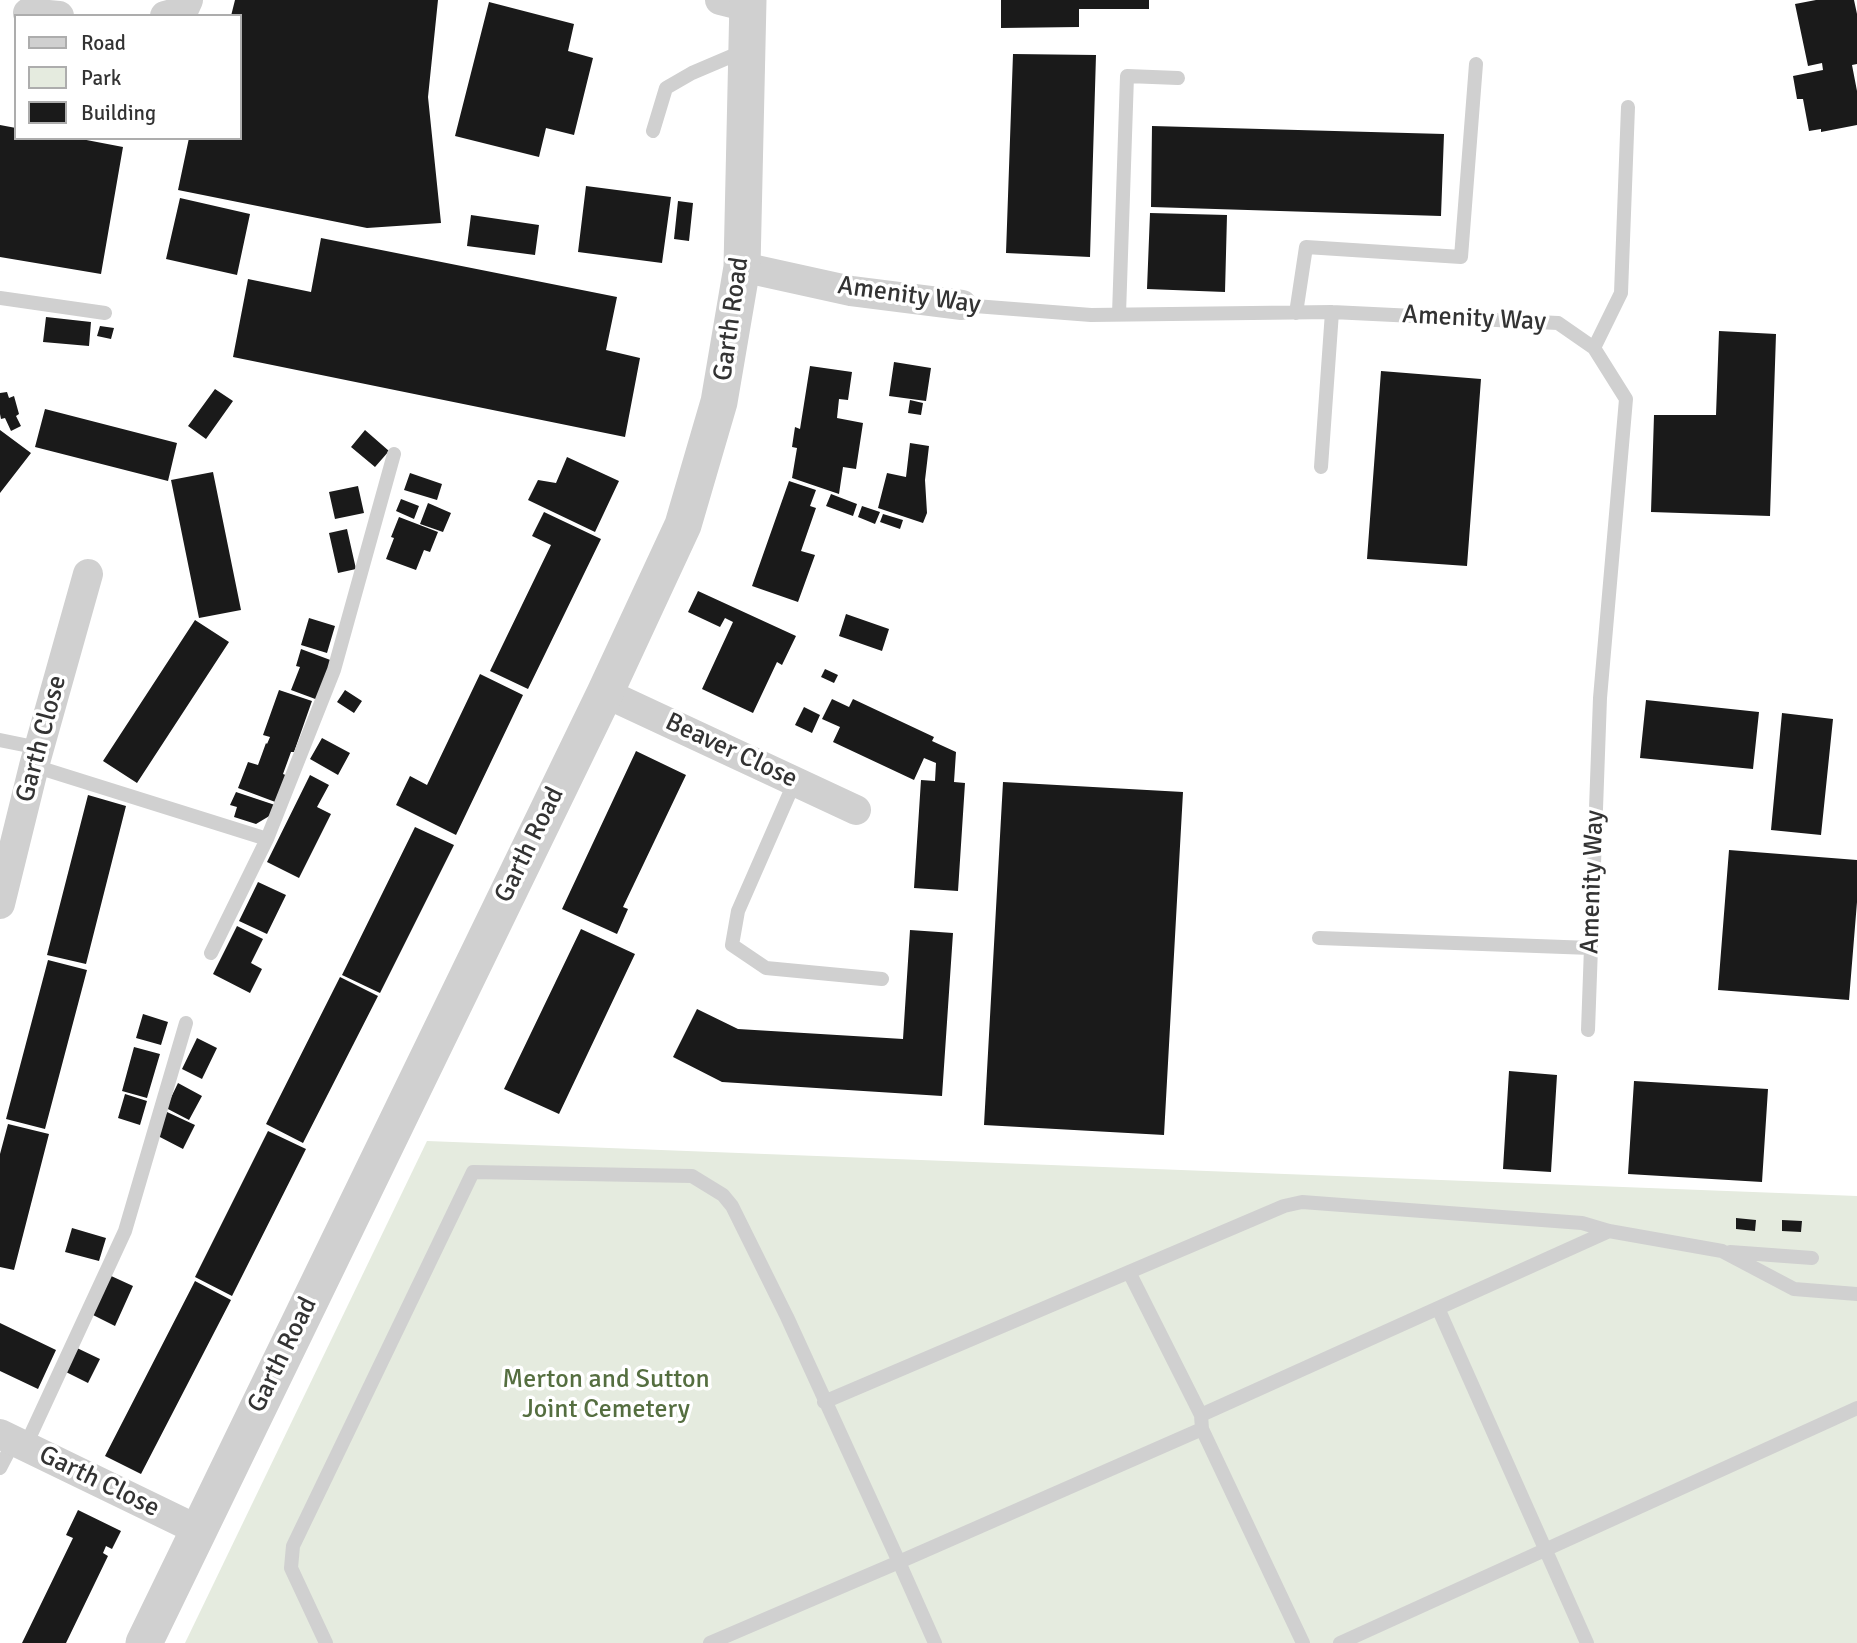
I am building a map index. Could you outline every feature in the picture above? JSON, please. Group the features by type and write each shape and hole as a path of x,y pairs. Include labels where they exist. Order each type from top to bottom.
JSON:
{"street":[{"path":"172,14 183,11 188,0"},
{"name":"Garth Road","path":"144,1643 606,693 683,525 719,402 742,267 747,49 739,2"},
{"path":"28,13 38,14"},
{"name":"Amenity Way","path":"742,267 851,291 962,305"},
{"name":"Garth Close","path":"0,904 36,757 88,573"},
{"name":"Beaver Close","path":"606,693 856,810"},
{"name":"Garth Close","path":"13,1441 198,1530"}],"lane":[{"path":"653,131 666,88 692,73 747,49"},
{"path":"1296,313 1306,247 1461,257 1476,64"},
{"path":"1119,314 1127,76 1178,78"},
{"path":"1594,348 1621,293 1628,107"},
{"path":"0,298 105,313"},
{"name":"Amenity Way","path":"962,305 1091,315 1332,312 1558,323 1594,348 1626,399 1600,698 1588,1030"},
{"path":"1321,467 1332,312"},
{"path":"211,953 267,839 334,670 394,454"},
{"path":"0,740 36,757 267,839"},
{"path":"795,781 737,911 732,945 766,968 882,979"},
{"path":"1319,938 1591,948"},
{"path":"0,1468 125,1231 186,1023"},
{"path":"326,1643 291,1568 293,1546 473,1172 692,1176 723,1195 732,1206 787,1317 935,1643"},
{"path":"824,1402 1284,1206 1302,1202 1582,1223 1609,1231 1722,1251 1812,1258"},
{"path":"710,1643 899,1562 1202,1422 1438,1308 1609,1231"},
{"path":"1722,1251 1794,1289 1857,1294"},
{"path":"1129,1272 1202,1422 1303,1643"},
{"path":"1438,1308 1587,1643"},
{"path":"1340,1643 1857,1408"}],"green space":[{"name":"Merton and Sutton Joint Cemetery","path":"427,1141 1857,1196 1857,1643 185,1643"}],"building":[{"path":"235,0 438,0 428,97 441,223 367,228 178,190 189,140 242,140 242,14 232,14"},
{"path":"1001,0 1149,0 1149,9 1079,9 1079,27 1001,28"},
{"path":"1816,0 1854,0 1857,14 1857,64 1852,65 1857,91 1857,125 1821,132 1821,129 1809,131 1803,99 1797,99 1793,76 1823,70 1822,63 1808,66 1795,4"},
{"path":"489,2 574,24 568,51 593,58 574,135 546,128 539,157 455,136"},
{"path":"1013,54 1096,55 1090,257 1006,253"},
{"path":"0,125 14,128 14,140 86,140 123,147 101,274 0,257"},
{"path":"1152,126 1444,134 1441,216 1151,207"},
{"path":"586,186 671,197 662,263 578,252"},
{"path":"180,198 250,214 237,275 166,259"},
{"path":"678,201 693,203 689,241 674,239"},
{"path":"1150,213 1227,215 1225,292 1147,289"},
{"path":"471,215 539,225 535,255 467,246"},
{"path":"321,238 617,297 606,350 640,358 625,437 233,357 248,279 311,292"},
{"path":"46,317 91,322 89,346 43,342"},
{"path":"100,326 114,328 111,339 97,336"},
{"path":"1719,331 1776,334 1770,516 1651,512 1654,415 1716,415"},
{"path":"894,362 931,368 926,401 889,396"},
{"path":"810,366 852,372 848,400 839,399 837,418 863,423 856,469 843,467 839,494 792,478 797,448 792,447 795,427 800,429"},
{"path":"1381,371 1481,379 1467,566 1367,559"},
{"path":"215,389 233,401 206,439 188,426"},
{"path":"7,392 9,398 14,396 19,414 16,416 21,426 11,431 0,414 0,393"},
{"path":"910,400 923,403 921,415 908,413"},
{"path":"45,409 177,443 168,481 35,447"},
{"path":"0,430 31,453 0,493"},
{"path":"365,430 389,451 375,467 351,447"},
{"path":"910,443 929,446 925,480 927,513 923,523 878,508 887,473 906,477"},
{"path":"567,457 619,481 595,532 528,500 538,480 556,483"},
{"path":"213,472 241,610 199,618 171,480"},
{"path":"410,473 442,484 437,500 404,490"},
{"path":"789,481 816,490 810,506 816,508 801,551 815,555 798,602 752,586"},
{"path":"358,486 364,513 335,519 329,492"},
{"path":"831,494 857,504 853,516 826,506"},
{"path":"401,499 419,506 414,519 396,511"},
{"path":"428,503 451,513 443,532 420,524"},
{"path":"862,506 880,512 875,524 858,517"},
{"path":"544,512 601,539 528,689 490,671 551,545 532,536"},
{"path":"883,514 903,520 900,529 880,522"},
{"path":"399,517 438,532 430,552 424,550 416,570 386,559"},
{"path":"347,529 356,569 338,573 329,533"},
{"path":"698,591 796,636 782,665 777,662 753,713 702,689 733,622 725,618 720,627 688,612"},
{"path":"846,614 889,629 882,651 839,636"},
{"path":"309,618 335,626 327,653 301,645"},
{"path":"195,620 229,642 137,783 103,761"},
{"path":"301,649 333,661 318,700 291,690 300,667 296,666"},
{"path":"825,669 838,675 834,683 821,677"},
{"path":"480,674 523,695 456,835 396,805 410,776 427,785"},
{"path":"279,690 312,701 294,752 291,752 283,774 288,776 278,803 238,788 248,762 258,765 270,737 263,735"},
{"path":"345,690 362,701 354,713 337,702"},
{"path":"832,699 849,707 853,699 934,737 932,741 956,752 954,782 965,783 958,891 914,888 921,780 935,781 936,763 924,758 914,780 833,742 840,727 822,719"},
{"path":"1646,700 1759,712 1753,769 1640,758"},
{"path":"804,707 820,715 812,733 795,725"},
{"path":"1782,713 1833,719 1821,835 1771,830"},
{"path":"322,738 350,753 338,775 310,759"},
{"path":"636,751 686,775 623,907 628,909 617,934 562,909"},
{"path":"310,775 329,785 317,807 331,814 299,878 267,862"},
{"path":"1003,782 1183,792 1164,1135 984,1125"},
{"path":"236,792 275,805 271,815 256,824 234,817 237,807 230,805"},
{"path":"88,795 126,806 86,964 47,955"},
{"path":"415,827 454,845 380,993 342,975"},
{"path":"1729,850 1857,860 1857,902 1849,1000 1718,990"},
{"path":"258,882 286,895 267,934 239,921"},
{"path":"237,926 263,939 251,963 262,969 250,993 213,974"},
{"path":"581,929 635,954 559,1114 504,1089"},
{"path":"910,930 953,933 942,1096 722,1082 673,1057 697,1009 738,1029 903,1039"},
{"path":"48,960 87,970 45,1129 6,1119"},
{"path":"340,977 378,996 303,1143 266,1124"},
{"path":"143,1014 168,1022 161,1045 136,1038"},
{"path":"197,1038 217,1048 202,1079 182,1069"},
{"path":"134,1047 160,1054 147,1098 122,1091"},
{"path":"1509,1071 1557,1075 1551,1172 1503,1169"},
{"path":"1634,1081 1768,1089 1762,1182 1628,1174"},
{"path":"178,1083 202,1096 189,1120 166,1108"},
{"path":"125,1094 147,1101 140,1125 118,1118"},
{"path":"167,1112 195,1125 183,1149 156,1135"},
{"path":"8,1124 49,1134 14,1270 0,1267 0,1154"},
{"path":"268,1131 306,1149 232,1296 195,1277"},
{"path":"1736,1218 1756,1220 1755,1231 1736,1229"},
{"path":"1782,1220 1802,1221 1801,1232 1782,1231"},
{"path":"72,1228 106,1238 99,1261 65,1252"},
{"path":"109,1275 133,1286 115,1326 91,1314"},
{"path":"195,1281 231,1300 141,1474 105,1456"},
{"path":"0,1323 56,1350 38,1389 0,1371"},
{"path":"77,1348 100,1359 88,1383 66,1372"},
{"path":"78,1510 121,1531 112,1549 106,1546 103,1553 108,1556 66,1643 22,1643 73,1538 66,1535"}]}
